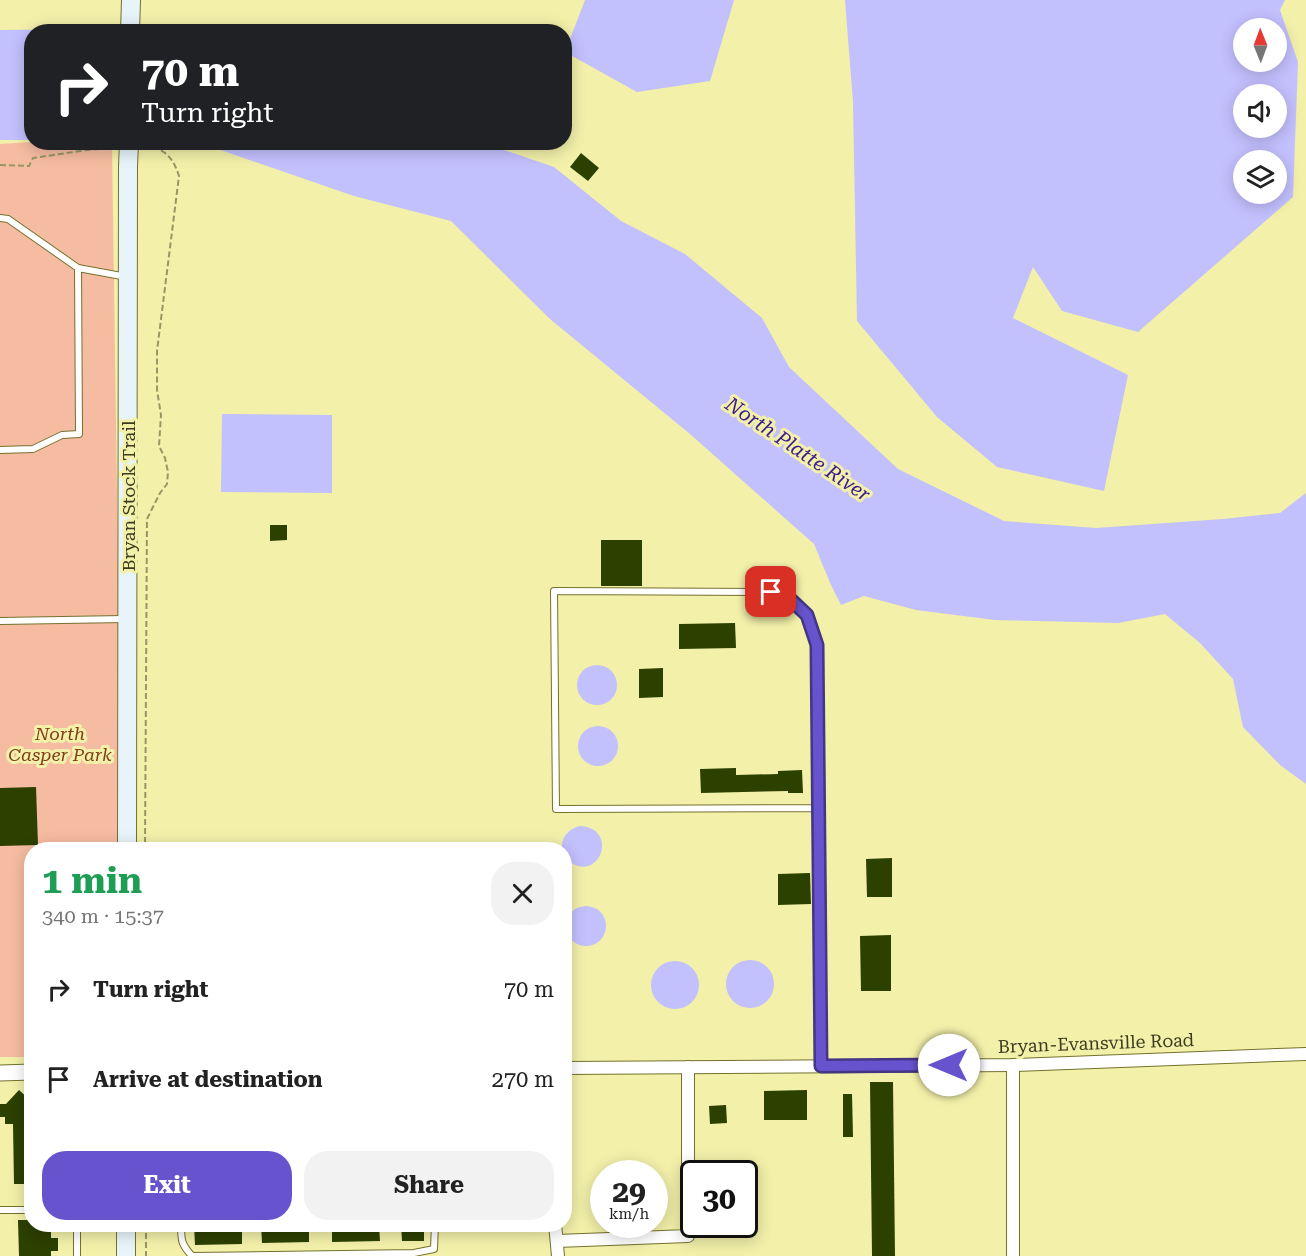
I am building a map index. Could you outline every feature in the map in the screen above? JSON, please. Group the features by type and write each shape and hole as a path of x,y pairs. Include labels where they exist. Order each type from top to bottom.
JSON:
{"main road":[{"path":"130,24 131,0"},
{"name":"Bryan Stock Trail","path":"127,842 129,167 131,150"},
{"path":"126,1232 126,1256"}],"street":[{"name":"Bryan-Evansville Road","path":"572,1068 1013,1065 1306,1054"},
{"path":"1013,1065 1013,1256"},
{"path":"557,1241 688,1236 688,1067"},
{"path":"0,1073 24,1072"},
{"path":"556,1232 558,1256"}],"lane":[{"path":"0,218 8,219 78,268 129,278"},
{"path":"0,450 33,449 62,435 79,434 78,268"},
{"path":"818,808 556,809 554,591 771,592 789,598 807,615 817,645 821,1066"},
{"path":"0,621 127,619"},
{"path":"0,1210 24,1210"},
{"path":"77,1232 77,1256"},
{"path":"181,1232 184,1248 192,1256 414,1253 434,1249 435,1232"}],"path":[{"path":"0,165 29,165 33,158 87,150"},
{"path":"145,842 147,519 167,484 168,472 159,446 161,416 157,390 157,351 178,176 176,165 160,150"},
{"path":"146,1232 146,1256"}],"green space":[{"name":"North Casper Park","path":"24,142 24,150 112,150 122,842 24,842 24,1057 0,1057 0,144"}],"water":[{"path":"585,0 734,0 710,81 637,92 572,56 572,34"},
{"path":"845,0 1285,0 1280,10 1283,18 1233,18 1233,72 1287,72 1287,30 1298,62 1293,197 1287,202 1287,150 1233,150 1233,204 1285,204 1138,332 1062,311 1033,267 1013,318 1128,375 1104,491 997,467 937,417 857,321 853,102"},
{"path":"0,30 24,30 24,140 0,140"},
{"name":"North Platte River","path":"220,150 504,150 554,167 621,221 685,254 762,318 789,367 898,469 1004,521 1096,528 1223,519 1280,513 1306,493 1306,784 1280,765 1243,727 1233,679 1200,643 1165,614 1118,623 995,620 916,610 864,596 841,605 814,544 690,434 550,319 451,221 354,196"},
{"path":"222,414 332,415 332,493 221,492"},
{"path":"597,665 605,666 611,671 616,677 616,693 611,699 605,704 597,705 589,704 583,699 578,693 577,685 578,677 583,671 589,666"},
{"path":"598,726 606,727 612,732 617,738 617,754 612,760 606,765 598,766 590,765 584,760 579,754 578,746 579,738 584,732 590,727"},
{"path":"579,826 599,834 602,851 592,865 583,867 572,863 572,842 563,842 566,834"},
{"path":"578,907 594,907 605,918 605,934 594,945 578,945 572,940 572,912"},
{"path":"745,960 755,960 770,970 774,984 773,993 764,1004 755,1008 745,1008 730,998 726,989 726,979 736,964"},
{"path":"670,961 680,961 695,971 699,985 698,994 689,1005 680,1009 670,1009 655,999 651,990 651,980 661,965"}],"building":[{"path":"581,153 599,168 588,181 570,167"},
{"path":"270,525 287,525 287,540 270,541"},
{"path":"601,540 642,540 642,586 601,586"},
{"path":"735,623 736,648 679,649 679,624"},
{"path":"663,668 663,697 639,698 639,669"},
{"path":"736,768 736,775 778,774 778,771 802,770 803,793 788,793 788,791 701,793 700,769"},
{"path":"36,787 38,842 24,842 24,845 0,846 0,788"},
{"path":"892,858 892,897 867,897 866,859"},
{"path":"810,873 811,904 778,905 778,874"},
{"path":"891,935 891,991 861,991 860,936"},
{"path":"870,1082 893,1082 895,1256 872,1256"},
{"path":"19,1090 24,1095 24,1184 14,1184 13,1124 5,1124 5,1117 0,1117 0,1104 6,1104"},
{"path":"807,1090 807,1120 764,1120 764,1091"},
{"path":"843,1094 852,1094 853,1137 843,1137"},
{"path":"726,1105 727,1123 710,1124 709,1106"},
{"path":"18,1220 24,1220 24,1232 51,1232 51,1238 58,1238 58,1251 51,1251 51,1256 19,1256"},
{"path":"194,1232 242,1232 242,1244 195,1245"},
{"path":"261,1232 309,1232 309,1242 262,1243"},
{"path":"332,1232 379,1232 380,1241 332,1242"},
{"path":"401,1232 424,1232 424,1241 402,1241"}],"route":[{"path":"771,592 789,598 807,615 817,645 821,1066 949,1065"}]}
